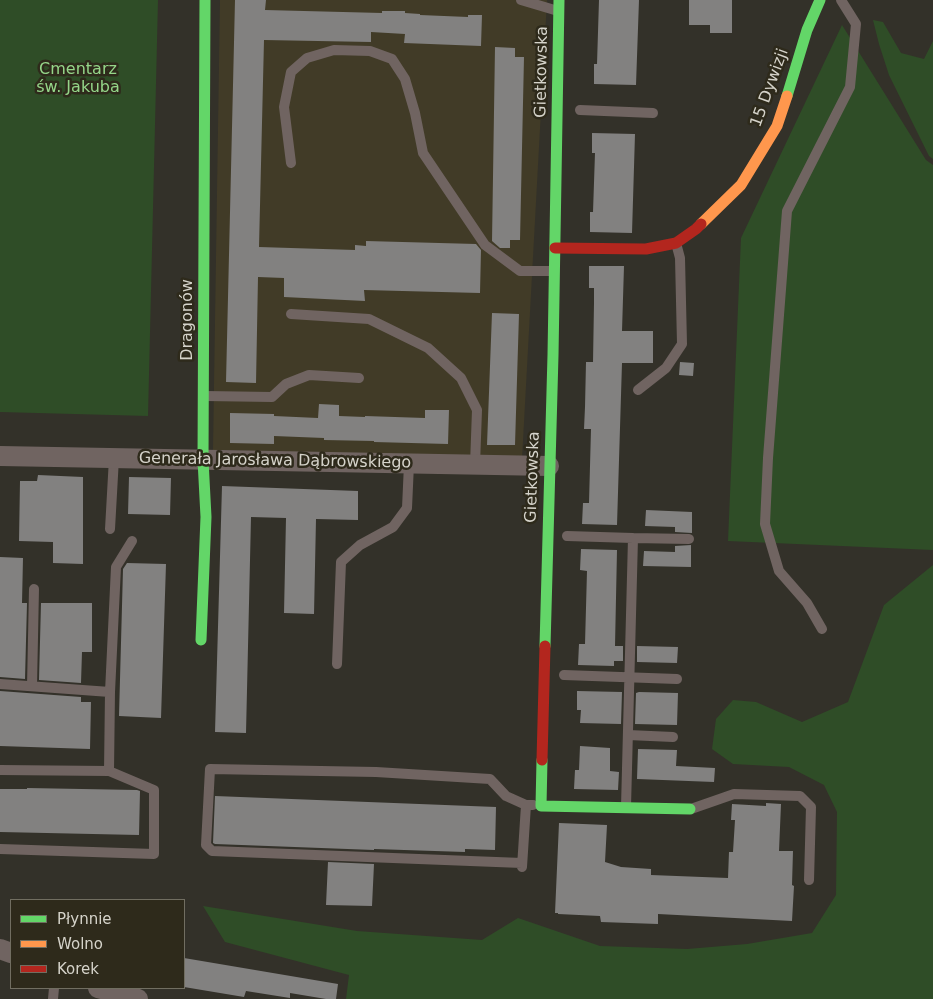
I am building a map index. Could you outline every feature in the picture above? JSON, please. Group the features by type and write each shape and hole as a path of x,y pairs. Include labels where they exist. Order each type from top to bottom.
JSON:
{"street":[{"name":"Dragonów","path":"201,640 206,517 203,460 205,0"},
{"name":"15 Dywizji","path":"555,248 646,249 676,244 696,229 741,185 777,126 807,30 820,0"},
{"name":"Gietkowska","path":"542,806 559,6"},
{"name":"Generała Jarosława Dąbrowskiego","path":"0,456 549,466"},
{"path":"542,806 690,809"},
{"path":"102,989 138,999"}],"lane":[{"path":"521,0 559,6"},
{"path":"822,629 807,604 779,570 765,524 768,458 787,211 850,87 856,24 841,0"},
{"path":"291,163 284,107 291,72 307,58 334,50 370,51 384,56 392,60 405,79 423,153 485,246 520,271 554,272"},
{"path":"580,110 653,113"},
{"path":"638,390 666,368 682,344 680,258 676,244"},
{"path":"291,314 370,319 428,348 461,378 476,410 475,465"},
{"path":"204,396 272,397 286,384 309,374 359,378"},
{"path":"110,529 114,458"},
{"path":"337,664 341,562 360,545 393,527 407,508 409,464"},
{"path":"567,536 689,539"},
{"path":"626,808 633,538"},
{"path":"109,771 110,692 116,567 132,542"},
{"path":"32,686 34,589"},
{"path":"564,674 677,679"},
{"path":"0,684 110,692"},
{"path":"628,735 673,737"},
{"path":"526,805 522,865 212,851 206,845 210,769 376,772 490,779 506,796 526,805 542,806"},
{"path":"0,770 109,771 154,790 154,854 0,849"},
{"path":"690,809 734,794 800,796 811,807 809,880"}],"shaded area":[{"path":"220,0 547,0 522,459 213,450"}],"green space":[{"name":"Cmentarz św. Jakuba","path":"0,0 158,0 148,416 0,412"},
{"path":"873,20 883,22 901,53 924,59 933,41 933,159 929,156 889,75"},
{"path":"842,25 926,160 933,165 933,550 728,541 741,238"},
{"path":"933,565 933,999 346,999 349,975 225,942 203,906 357,931 482,940 518,918 600,946 687,949 747,944 812,933 836,895 837,812 824,785 789,767 733,764 712,749 716,719 733,700 756,702 802,722 848,702 884,605"}],"building":[{"path":"235,0 266,0 265,10 382,13 382,11 405,11 405,13 420,15 468,17 468,15 482,15 481,46 404,43 405,34 371,32 371,42 264,40 259,247 355,250 355,245 366,246 366,241 476,244 481,250 480,293 364,290 365,301 284,297 284,278 258,277 256,383 226,382"},
{"path":"599,0 639,0 636,85 594,84 594,64 597,64"},
{"path":"689,0 732,0 732,33 710,33 710,25 689,25"},
{"path":"495,47 515,48 515,57 524,57 520,240 510,240 510,248 500,248 492,241"},
{"path":"592,133 635,134 632,233 590,232 590,212 593,212 595,153 592,153"},
{"path":"589,266 624,266 622,331 653,331 653,363 622,363 617,525 582,524 583,503 589,503 591,429 584,429 586,362 593,362 594,288 589,288"},
{"path":"492,313 519,314 515,445 487,445"},
{"path":"680,362 694,363 693,376 679,375"},
{"path":"319,404 339,405 339,416 425,418 425,410 449,410 448,444 324,440 324,438 274,436 274,444 230,443 230,413 318,418"},
{"path":"38,475 83,477 83,564 53,563 53,542 19,541 20,481 37,481"},
{"path":"129,477 171,478 170,515 128,514"},
{"path":"222,486 358,491 358,520 316,519 314,614 284,613 286,518 251,517 246,733 215,732"},
{"path":"646,510 692,512 692,533 675,532 675,527 645,526"},
{"path":"691,545 691,567 643,566 644,551 675,552 675,546"},
{"path":"581,549 617,550 615,646 623,646 623,661 614,661 614,666 578,665 579,644 585,644 587,571 580,570"},
{"path":"0,557 23,558 22,603 27,603 25,679 0,677"},
{"path":"127,563 166,564 161,718 119,716 123,569"},
{"path":"41,603 92,603 92,652 82,652 81,683 39,680"},
{"path":"637,646 678,647 677,663 637,662"},
{"path":"0,691 81,697 81,702 91,702 90,749 0,746"},
{"path":"577,691 622,692 621,724 580,723 581,710 577,710"},
{"path":"636,693 678,693 677,725 635,724"},
{"path":"580,746 610,748 610,771 619,772 618,790 574,789 575,770 579,770"},
{"path":"638,749 677,750 676,766 715,768 714,782 637,779"},
{"path":"0,789 140,791 139,835 0,832"},
{"path":"215,796 496,807 495,850 465,849 465,852 215,844 213,843"},
{"path":"766,803 781,804 779,851 793,851 792,921 658,914 658,924 601,922 600,916 555,913 559,823 607,825 605,862 621,867 651,869 651,875 728,878 729,852 733,852 735,820 731,820 732,804 766,806"},
{"path":"328,862 374,864 372,906 326,905"},
{"path":"185,958 338,984 336,999 290,993 290,998 246,991 244,997 185,987"}],"traffic: fast":[{"path":"201,640 206,517 203,460 205,0"},
{"path":"545,646 553,355 559,0"},
{"path":"787,96 807,30 820,0"},
{"path":"542,760 541,806 690,809"}],"traffic: slow":[{"path":"701,224 741,185 777,126 787,96"}],"traffic: jam":[{"path":"555,248 646,249 676,243 701,224"},
{"path":"542,760 545,646"}]}
